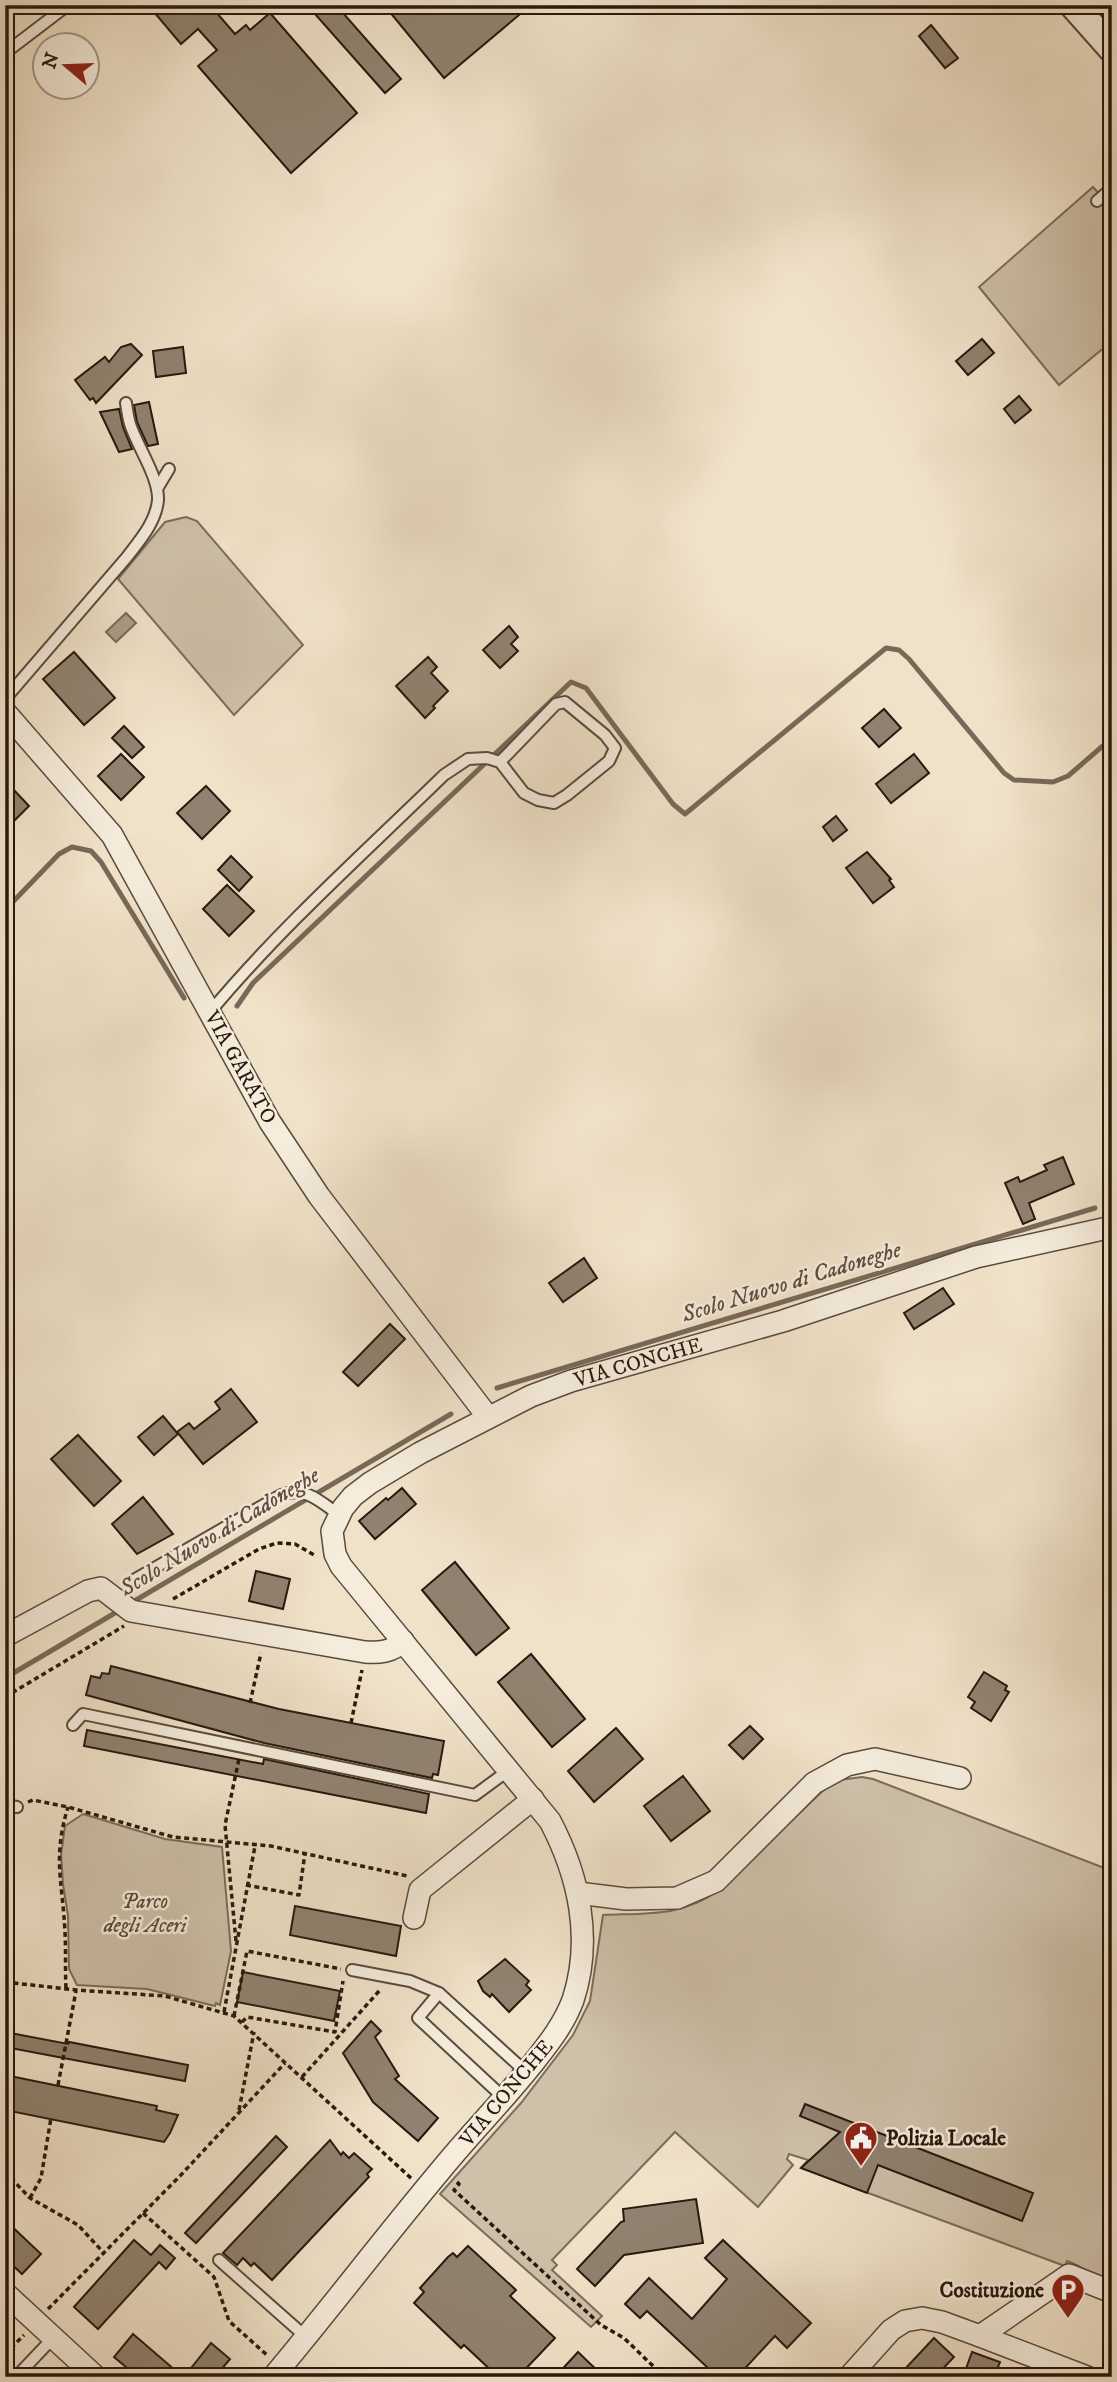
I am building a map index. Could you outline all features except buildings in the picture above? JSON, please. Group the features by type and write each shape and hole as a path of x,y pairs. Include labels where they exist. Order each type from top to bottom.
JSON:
{"street":[{"path":"1073,5 1112,49"},
{"name":"VIA GARATO","path":"5,712 112,835 270,1122 319,1196 488,1417"},
{"name":"VIA CONCHE","path":"271,2367 306,2337 442,2169 505,2098 558,2032 574,1997 584,1939 578,1893 561,1842 550,1821 341,1566 332,1541 332,1531 339,1515 353,1496 370,1483 488,1417 531,1396 571,1381 783,1321 976,1257 1112,1227"},
{"path":"5,1636 88,1591 101,1588 123,1605 365,1651 380,1653 396,1648 403,1641"},
{"path":"578,1893 626,1899 677,1898 716,1881 814,1783 847,1765 875,1759 960,1778"},
{"path":"414,1918 420,1890 533,1799"},
{"path":"980,2336 1069,2275 1112,2292"},
{"path":"5,2293 96,2377"},
{"path":"849,2377 891,2330 905,2321 922,2318 942,2322 1087,2377"}],"lane":[{"path":"5,53 68,5"},
{"path":"1097,201 1112,188"},
{"path":"5,699 144,534 154,516 158,501 157,489 130,423 125,403"},
{"path":"157,489 169,469"},
{"path":"210,1012 248,967 320,894 444,775 468,760 487,758 500,762 524,793 538,800 554,803 609,761 615,748 606,736 565,702 556,704 500,762"},
{"path":"132,1581 292,1491 304,1493 339,1515"},
{"path":"73,1725 83,1714 475,1794 509,1770"},
{"path":"347,1971 410,1981 439,1993 526,2072"},
{"path":"439,1993 418,2018 505,2098"},
{"path":"219,2260 306,2337"},
{"path":"16,2377 52,2338"}],"path":[{"path":"250,1703 265,1633"},
{"path":"351,1723 365,1651"},
{"path":"236,1941 225,1825 242,1747"},
{"path":"11,1806 33,1800 68,1807 173,1837 306,1852 431,1882"},
{"path":"66,1989 65,1931 58,1869 59,1847 68,1807"},
{"path":"224,2012 246,1885 256,1845"},
{"path":"246,1885 299,1895 306,1852"},
{"path":"234,2016 247,1951 347,1971 337,2034"},
{"path":"5,1982 165,1996 234,2016 412,2179"},
{"path":"302,2077 337,2034 384,1985"},
{"path":"58,2085 76,1990"},
{"path":"242,2022 247,2017 337,2034"},
{"path":"239,2112 254,2032"},
{"path":"5,2354 144,2213 285,2063"},
{"path":"30,2197 41,2178 51,2118"},
{"path":"5,2172 30,2197 78,2225 104,2253"},
{"path":"459,2184 454,2190 601,2325 624,2338 654,2367 645,2377"},
{"path":"144,2213 214,2277 229,2321 271,2367"}],"green space":[{"path":"1093,187 1112,208 1112,341 1059,385 979,287"},
{"path":"186,517 197,521 303,645 234,715 118,579 165,522"},
{"path":"862,1777 1112,1871 1112,2283 1067,2261 1065,2266 801,2168 808,2160 789,2154 787,2159 793,2165 758,2207 675,2132 552,2260 557,2265 552,2270 602,2316 591,2327 440,2194 521,2103 573,2035 590,2001 603,1915 676,1910 703,1900 716,1892 829,1785 839,1780"},
{"name":"Parco degli Aceri","path":"83,1814 165,1839 222,1847 231,1951 220,2005 147,1989 77,1985 69,1969 68,1916 61,1855 65,1826"}],"shaded area":[{"path":"126,613 136,623 116,642 106,632"}],"waterway":[{"path":"237,1006 253,983 571,682 586,688 673,804 685,814 886,648 899,650 909,659 1004,773 1014,780 1053,782 1068,776 1112,738"},
{"path":"5,910 59,854 72,847 91,851 101,862 184,998"},
{"name":"Scolo Nuovo di Cadoneghe","path":"497,1388 1095,1208"},
{"name":"Scolo Nuovo di Cadoneghe","path":"131,1603 451,1414"},
{"name":"Scolo Nuovo di Cadoneghe","path":"5,1678 120,1610"}],"place":[{"name":"Polizia Locale","path":"861,2168"},
{"name":"Costituzione","path":"1068,2320"}]}
